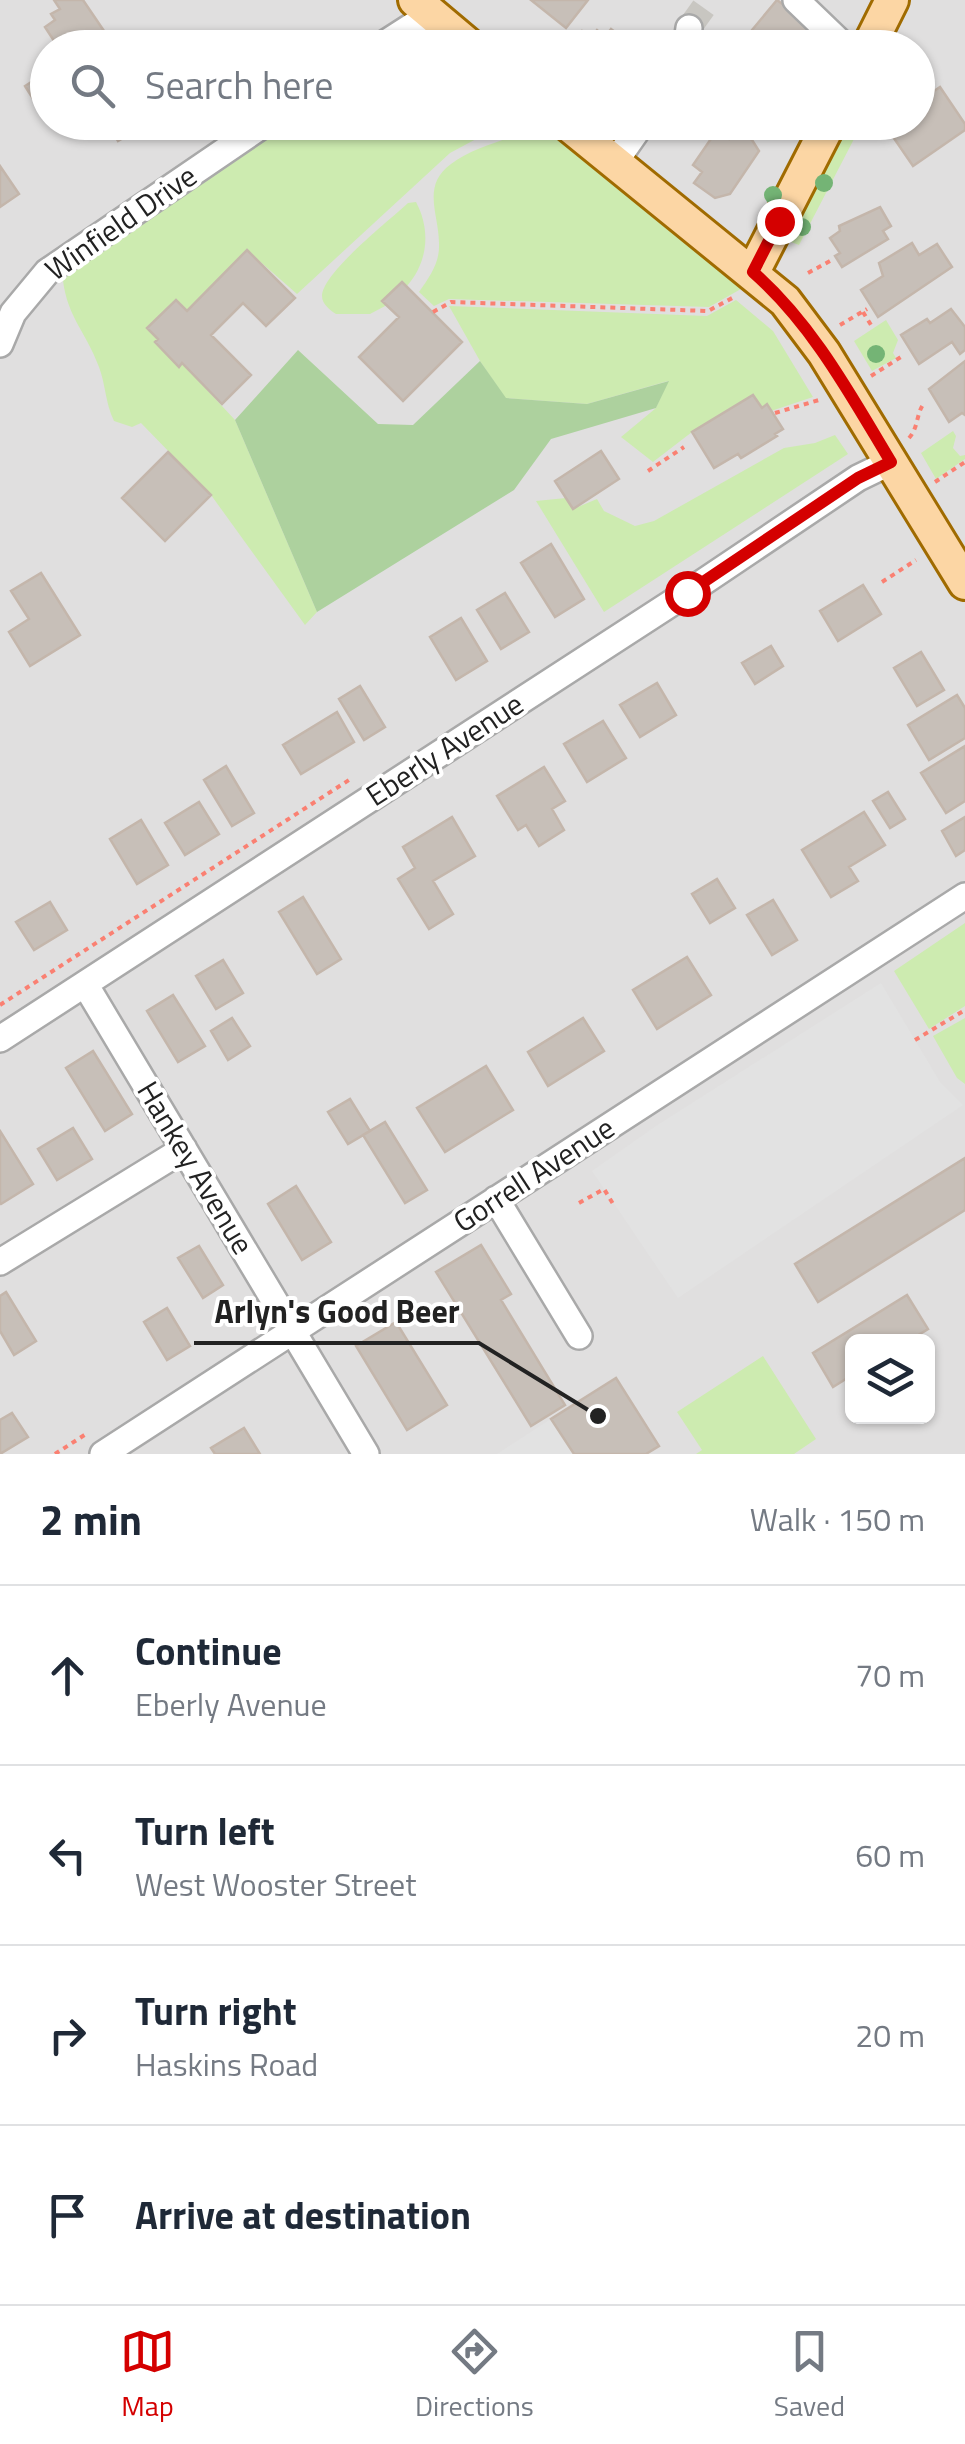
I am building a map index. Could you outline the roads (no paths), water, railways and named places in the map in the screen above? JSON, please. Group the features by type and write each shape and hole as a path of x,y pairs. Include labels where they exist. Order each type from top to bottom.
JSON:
{"main road":[{"path":"877,30 892,0"},
{"path":"423,7 450,30"},
{"path":"587,140 745,284 785,301 900,450 965,583"},
{"path":"745,284 821,140"}],"street":[{"path":"796,0 827,30"},
{"path":"398,30 423,7"},
{"name":"Winfield Drive","path":"0,344 12,313 47,272 241,140"},
{"path":"615,162 630,140"},
{"name":"Eberly Avenue","path":"0,1039 900,450"},
{"name":"Gorrell Avenue","path":"103,1454 965,896"},
{"name":"Hankey Avenue","path":"85,984 366,1454"},
{"path":"0,1262 184,1148"},
{"path":"496,1200 579,1336"}],"tunnel":[{"path":"689,28 709,0"}],"place":[{"name":"Arlyn's Good Beer","path":"598,1416"}]}
